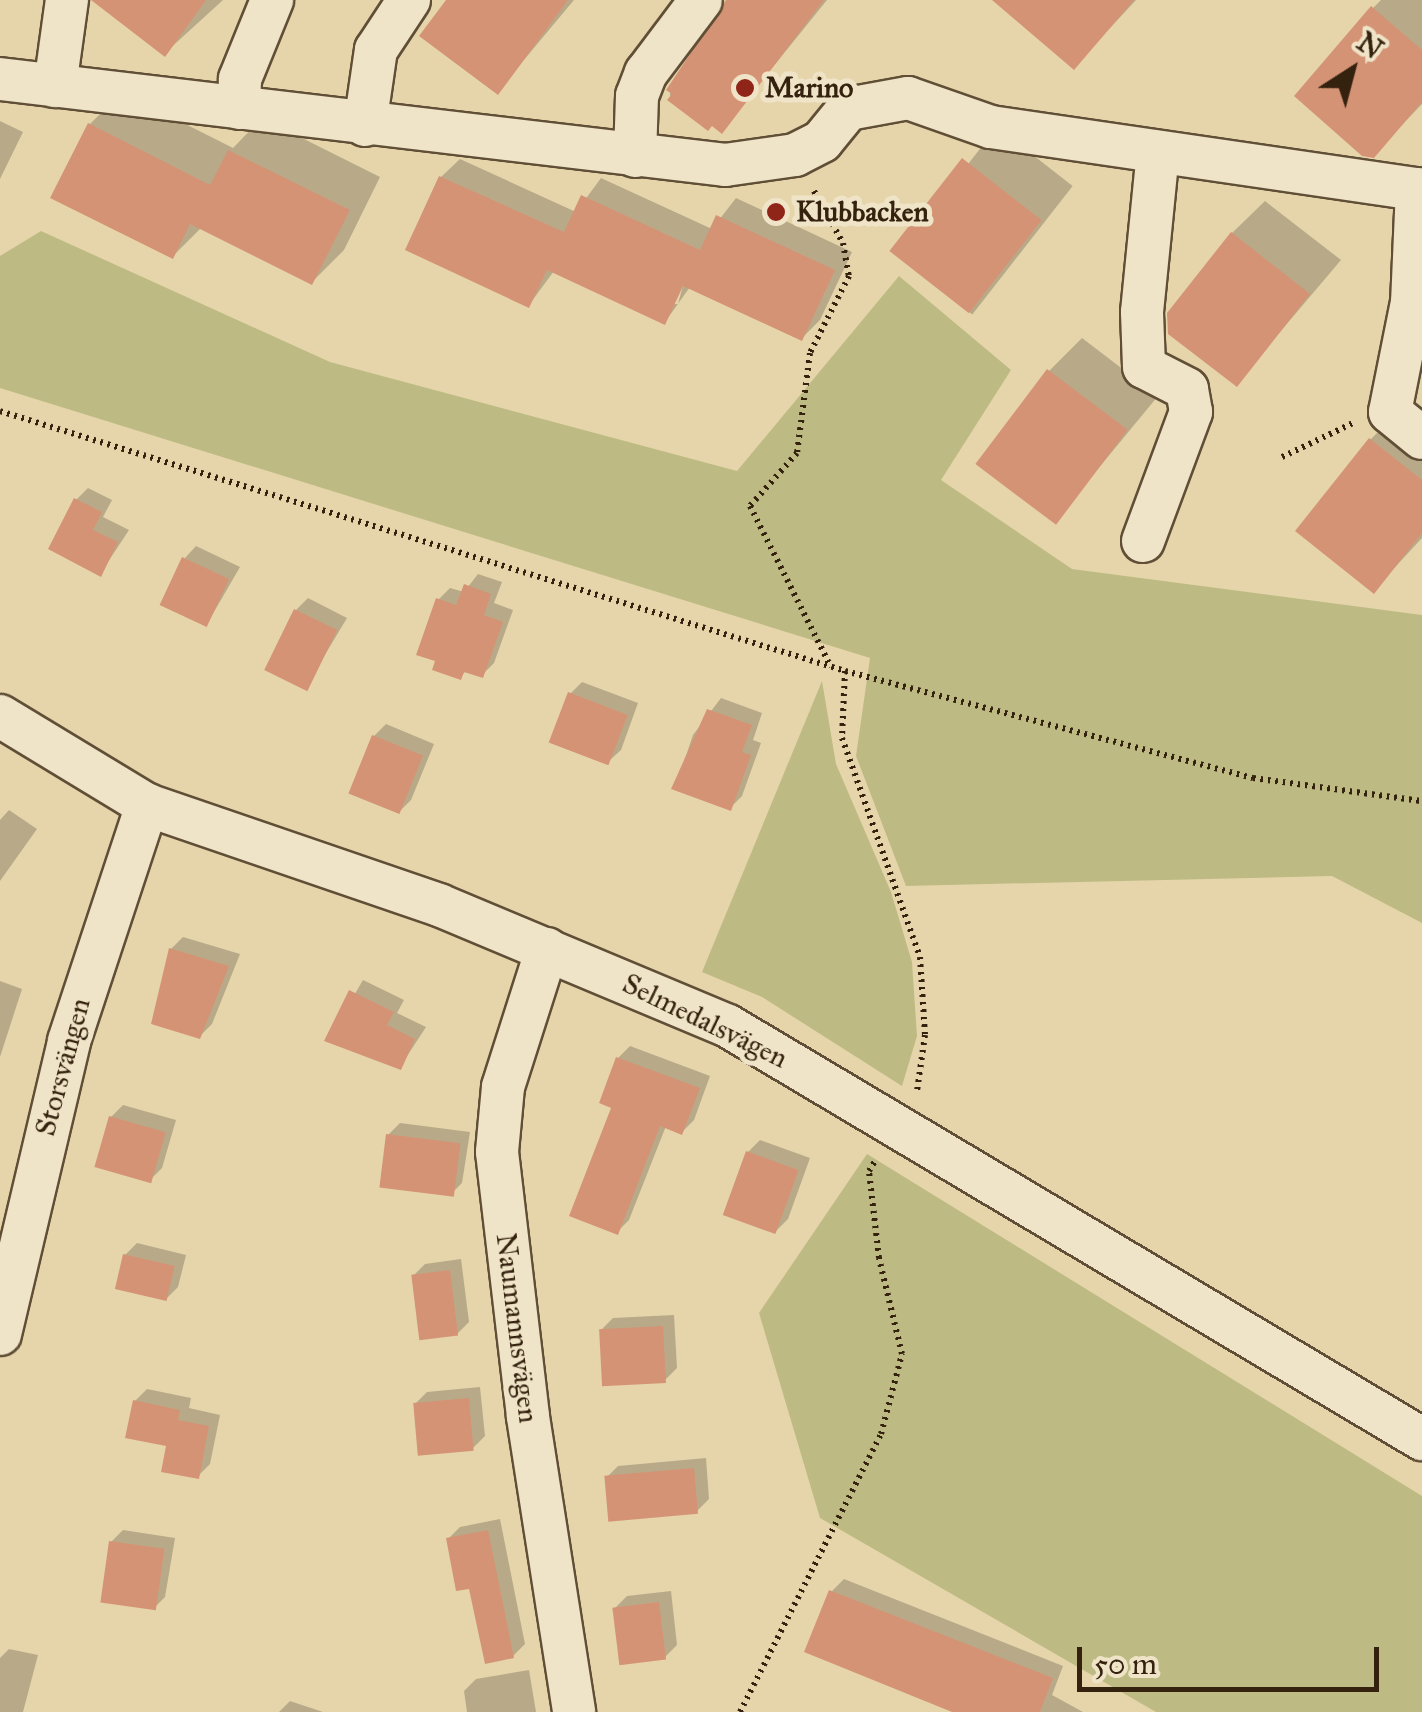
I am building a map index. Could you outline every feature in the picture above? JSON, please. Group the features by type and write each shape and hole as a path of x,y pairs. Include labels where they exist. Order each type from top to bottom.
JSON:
{"street":[{"path":"55,86 67,0"},
{"path":"238,108 240,79 272,0"},
{"path":"364,124 376,50 409,0"},
{"path":"635,156 637,96 646,73 700,0"},
{"path":"0,80 726,164 794,154 822,141 848,109 908,98 991,127 1420,190 1406,425"},
{"path":"1143,541 1192,412 1187,388 1144,368 1142,312 1158,152"},
{"name":"Selmedalsvägen","path":"0,716 147,805 365,877 728,1026 1422,1439"},
{"name":"Storsvängen","path":"0,1334 69,1041 147,805"},
{"name":"Naumannsvägen","path":"546,949 503,1087 497,1152 528,1417 574,1712"}],"path":[{"path":"794,154 843,244 849,276 810,353 797,453 750,506 831,667"},
{"path":"0,411 845,672 1253,778 1422,801"},
{"path":"1282,457 1366,416 1406,425"},
{"path":"740,1712 881,1434 902,1354 879,1258 869,1171 916,1097 925,1035 920,957 842,738 845,672"}],"shaded area":[{"path":"41,231 330,362 737,471 899,276 1011,370 941,480 1072,569 1422,615 1422,923 1332,876 906,886 856,756 870,658 0,388 0,256"},
{"path":"822,681 836,764 891,892 912,962 917,1036 902,1086 762,997 702,972"},
{"path":"867,1154 1422,1496 1422,1712 1156,1712 820,1518 759,1313"}],"building":[{"path":"91,0 206,0 165,57"},
{"path":"446,0 568,0 498,95 419,36"},
{"path":"726,0 824,0 722,134 712,126 708,131 667,100 672,94 666,90"},
{"path":"992,0 1134,0 1074,70"},
{"path":"1371,6 1422,50 1422,102 1374,158 1362,156 1294,96"},
{"path":"88,123 210,185 228,150 350,210 312,285 190,224 173,259 50,198"},
{"path":"962,158 1042,220 969,313 889,251"},
{"path":"439,176 564,232 581,195 700,250 716,215 835,270 802,341 683,286 665,325 547,270 529,308 405,250"},
{"path":"1231,232 1310,294 1237,387 1168,334 1167,313"},
{"path":"1047,369 1128,430 1056,525 975,464"},
{"path":"1369,438 1422,480 1422,533 1374,594 1295,531"},
{"path":"74,498 102,512 93,530 118,542 101,577 48,549"},
{"path":"182,557 229,579 207,627 160,605"},
{"path":"464,584 491,594 484,615 503,622 483,678 464,672 461,680 432,670 435,661 416,655 436,598 456,605"},
{"path":"294,609 337,630 307,691 264,670"},
{"path":"568,692 628,715 608,765 549,742"},
{"path":"707,709 752,725 742,752 751,755 731,811 671,789"},
{"path":"372,735 423,756 399,814 348,793"},
{"path":"169,948 229,966 200,1039 151,1024"},
{"path":"349,990 394,1012 387,1025 415,1039 401,1070 324,1041"},
{"path":"616,1057 700,1088 682,1135 660,1126 618,1235 569,1216 611,1108 599,1103"},
{"path":"109,1116 166,1132 151,1183 94,1167"},
{"path":"386,1134 460,1143 454,1197 379,1188"},
{"path":"746,1151 799,1170 775,1234 723,1215"},
{"path":"123,1254 175,1266 167,1301 115,1289"},
{"path":"450,1270 458,1336 419,1340 411,1275"},
{"path":"663,1326 666,1383 602,1386 599,1329"},
{"path":"469,1398 474,1451 418,1456 413,1403"},
{"path":"133,1400 180,1410 178,1420 209,1426 199,1479 161,1472 166,1446 125,1438"},
{"path":"694,1468 698,1514 608,1522 604,1476"},
{"path":"488,1530 514,1658 485,1664 469,1589 456,1591 446,1538"},
{"path":"109,1541 164,1549 156,1610 100,1602"},
{"path":"829,1590 1053,1678 1040,1712 952,1712 804,1652"},
{"path":"659,1602 666,1660 619,1665 612,1608"}],"place":[{"name":"Marino","path":"745,88"},
{"name":"Klubbacken","path":"776,212"}]}
